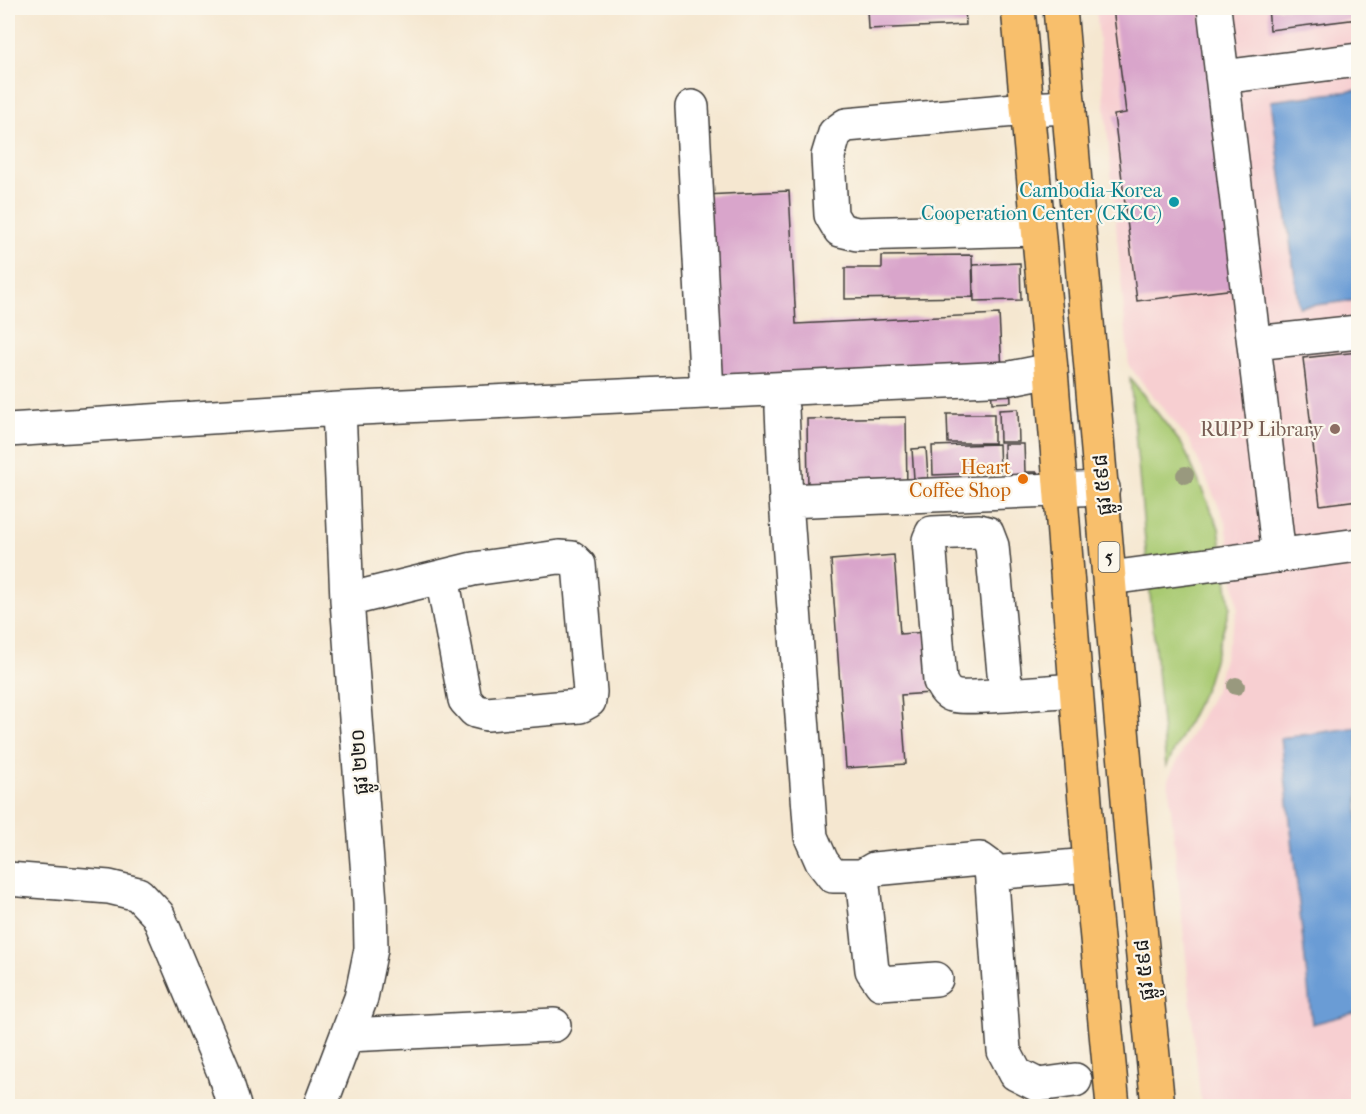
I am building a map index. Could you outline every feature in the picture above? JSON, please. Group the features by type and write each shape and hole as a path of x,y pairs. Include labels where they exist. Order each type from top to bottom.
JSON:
{"main road":[{"path":"1018,8 1051,370 1090,865 1113,1107"},
{"name":"ផ្លូវ ៥៩៨","path":"1060,8 1132,845 1158,1107"},
{"path":"1067,581 1110,578"}],"lane":[{"path":"1214,8 1279,556"},
{"path":"1222,77 1359,60"},
{"path":"692,107 707,392"},
{"path":"1037,229 857,234 840,230 831,215 828,156 835,133 846,125 1069,107"},
{"path":"1254,343 1359,332"},
{"path":"8,430 339,409 1011,378 1051,370"},
{"name":"ផ្លូវ ២២០","path":"320,1107 361,998 371,949 370,902 347,600 339,409"},
{"path":"782,409 786,501 811,837 822,862 832,876 862,876 874,869 980,860 991,867 1004,1051 1016,1074 1038,1085 1076,1080"},
{"path":"786,501 1102,488"},
{"path":"1006,694 992,546 987,533 979,531 932,533 929,540 940,681 946,691 954,697 1076,690"},
{"path":"1110,578 1359,545"},
{"path":"347,600 473,569 560,557 572,558 579,565 590,692 588,701 580,706 561,708 487,714 475,711 465,699 442,577"},
{"path":"991,873 1090,865"},
{"path":"862,876 872,970 881,983 936,979"},
{"path":"8,879 109,887 138,894 159,915 223,1070 234,1107"},
{"path":"348,1035 554,1025"}],"shaded area":[{"path":"1096,8 1358,8 1358,1106 1201,1106 1168,779 1215,690 1238,609 1226,523 1189,440 1129,366"}],"green space":[{"path":"1130,378 1183,446 1219,528 1230,607 1206,686 1166,767"}],"water":[{"path":"1358,90 1358,300 1299,307 1271,101"},
{"path":"1358,727 1358,1012 1312,1024 1281,738"}],"building":[{"path":"867,8 965,8 966,25 868,29"},
{"name":"Cambodia-Korea Cooperation Center (CKCC)","path":"1113,8 1199,8 1235,289 1137,301 1114,115 1126,113"},
{"path":"1268,8 1358,8 1358,19 1270,30"},
{"path":"789,191 796,324 999,314 1002,370 715,385 705,195"},
{"path":"972,255 973,297 845,299 845,268 882,268 882,256"},
{"path":"1020,263 1021,300 974,301 973,265"},
{"name":"RUPP Library","path":"1358,352 1358,500 1320,505 1303,358"},
{"path":"991,384 1010,384 1011,402 992,403"},
{"path":"1018,409 1019,442 1000,442 999,410"},
{"path":"947,414 994,414 994,443 948,443"},
{"path":"906,417 907,491 808,493 807,419"},
{"path":"999,444 1000,472 933,475 932,446"},
{"path":"1004,444 1024,444 1025,472 1037,472 1038,487 1005,487"},
{"path":"926,448 928,478 914,479 912,449"},
{"path":"894,555 900,634 926,632 931,693 901,695 906,764 846,768 831,560"}],"place":[{"name":"Cambodia-Korea Cooperation Center (CKCC)","path":"1174,202"},
{"name":"RUPP Library","path":"1335,429"},
{"name":"Heart Coffee Shop","path":"1023,479"}]}
